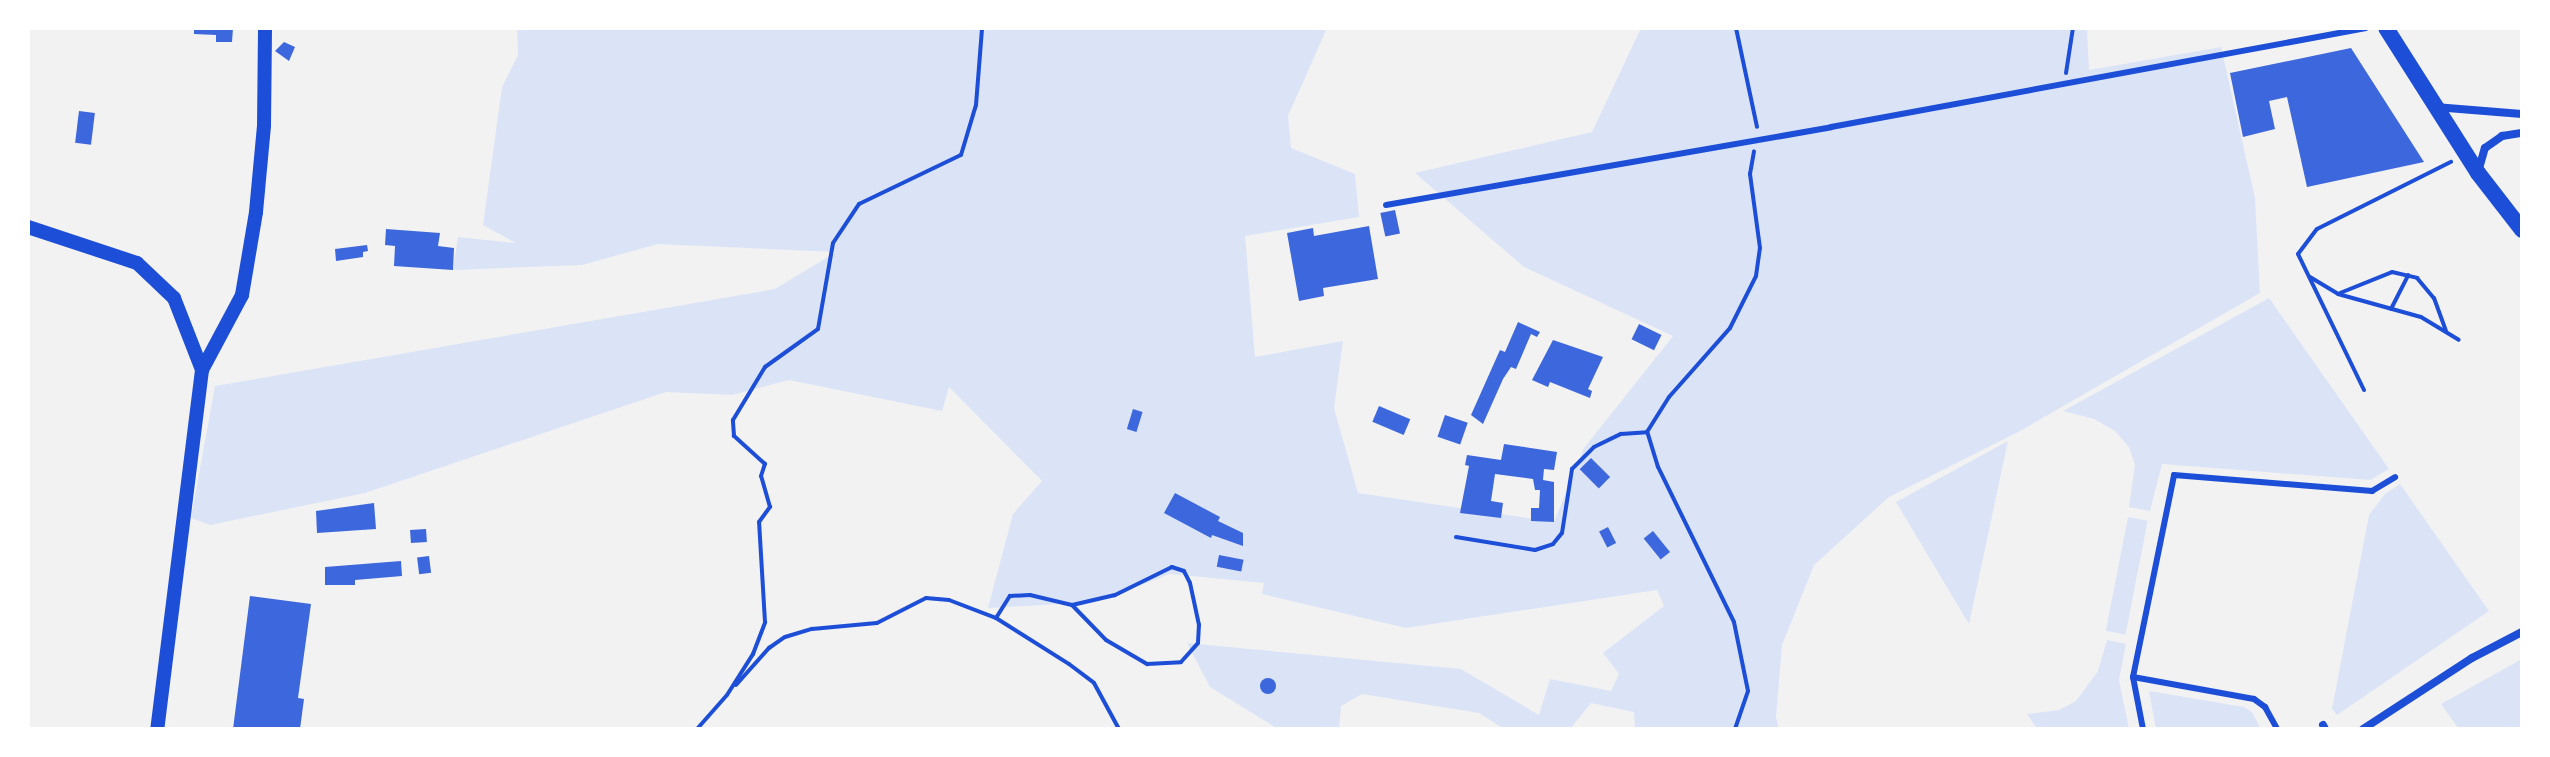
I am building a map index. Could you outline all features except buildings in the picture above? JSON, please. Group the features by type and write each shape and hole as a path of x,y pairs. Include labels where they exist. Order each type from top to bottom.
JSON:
{"main road":[{"path":"2386,28 2465,155 2522,230"}],"street":[{"path":"157,729 202,370 242,295 256,212 262,140 265,28"},
{"path":"2433,106 2522,114"},
{"path":"2478,173 2485,148 2502,136 2522,133"},
{"path":"28,227 137,263 174,298 202,370"},
{"path":"2363,729 2472,658 2522,632"}],"lane":[{"path":"1386,205 2366,28"},
{"path":"2143,729 2133,677 2174,475 2372,491 2395,477"},
{"path":"2133,677 2254,699 2265,707 2277,729"}],"path":[{"path":"727,695 753,654 765,622 759,522 770,507 761,476 765,464 734,436 733,420 765,367 818,329 833,243 859,204 961,155 976,105 982,28"},
{"path":"1735,729 1748,691 1734,622 1712,573 1684,525 1658,467 1647,432 1669,397 1730,328 1756,276 1760,248 1750,174 1757,127 1736,28"},
{"path":"2063,84 2073,43 2073,28"},
{"path":"2364,390 2298,254 2317,229 2465,155"},
{"path":"2338,294 2392,272 2417,278 2434,298 2447,332"},
{"path":"2391,309 2408,275"},
{"path":"2308,276 2338,294 2421,317 2459,340"},
{"path":"1456,537 1535,550 1553,544 1562,533 1572,469 1594,447 1621,434 1647,432"},
{"path":"996,618 1010,596 1030,595 1072,605 1115,595 1172,567 1184,571 1190,583 1199,625 1198,643 1181,662 1147,664 1106,640 1072,605"},
{"path":"697,729 769,648 785,637 812,629 877,623 926,598 971,605 1037,641 1094,683 1119,729"}],"shaded area":[{"path":"517,28 1327,28 1288,116 1291,148 1355,174 1359,217 1245,236 1255,357 1343,341 1334,408 1358,493 1554,522 1584,448 1673,336 1524,267 1415,173 1592,132 1641,28 2087,28 2089,70 2221,47 2255,198 2260,293 2020,431 1889,497 1814,565 1782,645 1776,717 1779,729 1635,729 1634,712 1591,703 1570,729 1504,729 1479,713 1362,694 1341,706 1339,729 1278,729 1210,687 1187,643 1461,669 1539,715 1550,679 1611,691 1619,674 1603,653 1664,606 1657,590 1406,628 1262,594 1264,583 1170,574 1096,602 988,608 1013,514 1042,481 949,387 942,411 789,380 732,395 666,392 365,493 210,525 191,518 215,386 775,289 836,252 658,244 582,265 453,270 458,237 516,243 483,225 502,87 518,55"},
{"path":"2269,298 2389,469 2370,480 2162,464 2150,511 2129,507 2135,465 2129,447 2115,431 2094,419 2063,411"},
{"path":"2008,441 1969,624 1896,502"},
{"path":"2400,484 2489,611 2337,715 2332,709 2369,515 2385,494"},
{"path":"2128,517 2148,521 2125,635 2106,631"},
{"path":"2107,640 2126,644 2119,680 2129,729 2037,729 2027,714 2059,710 2076,701 2098,671"},
{"path":"2522,659 2522,729 2459,729 2441,704"},
{"path":"2149,691 2244,707 2252,712 2261,729 2156,729"}]}
